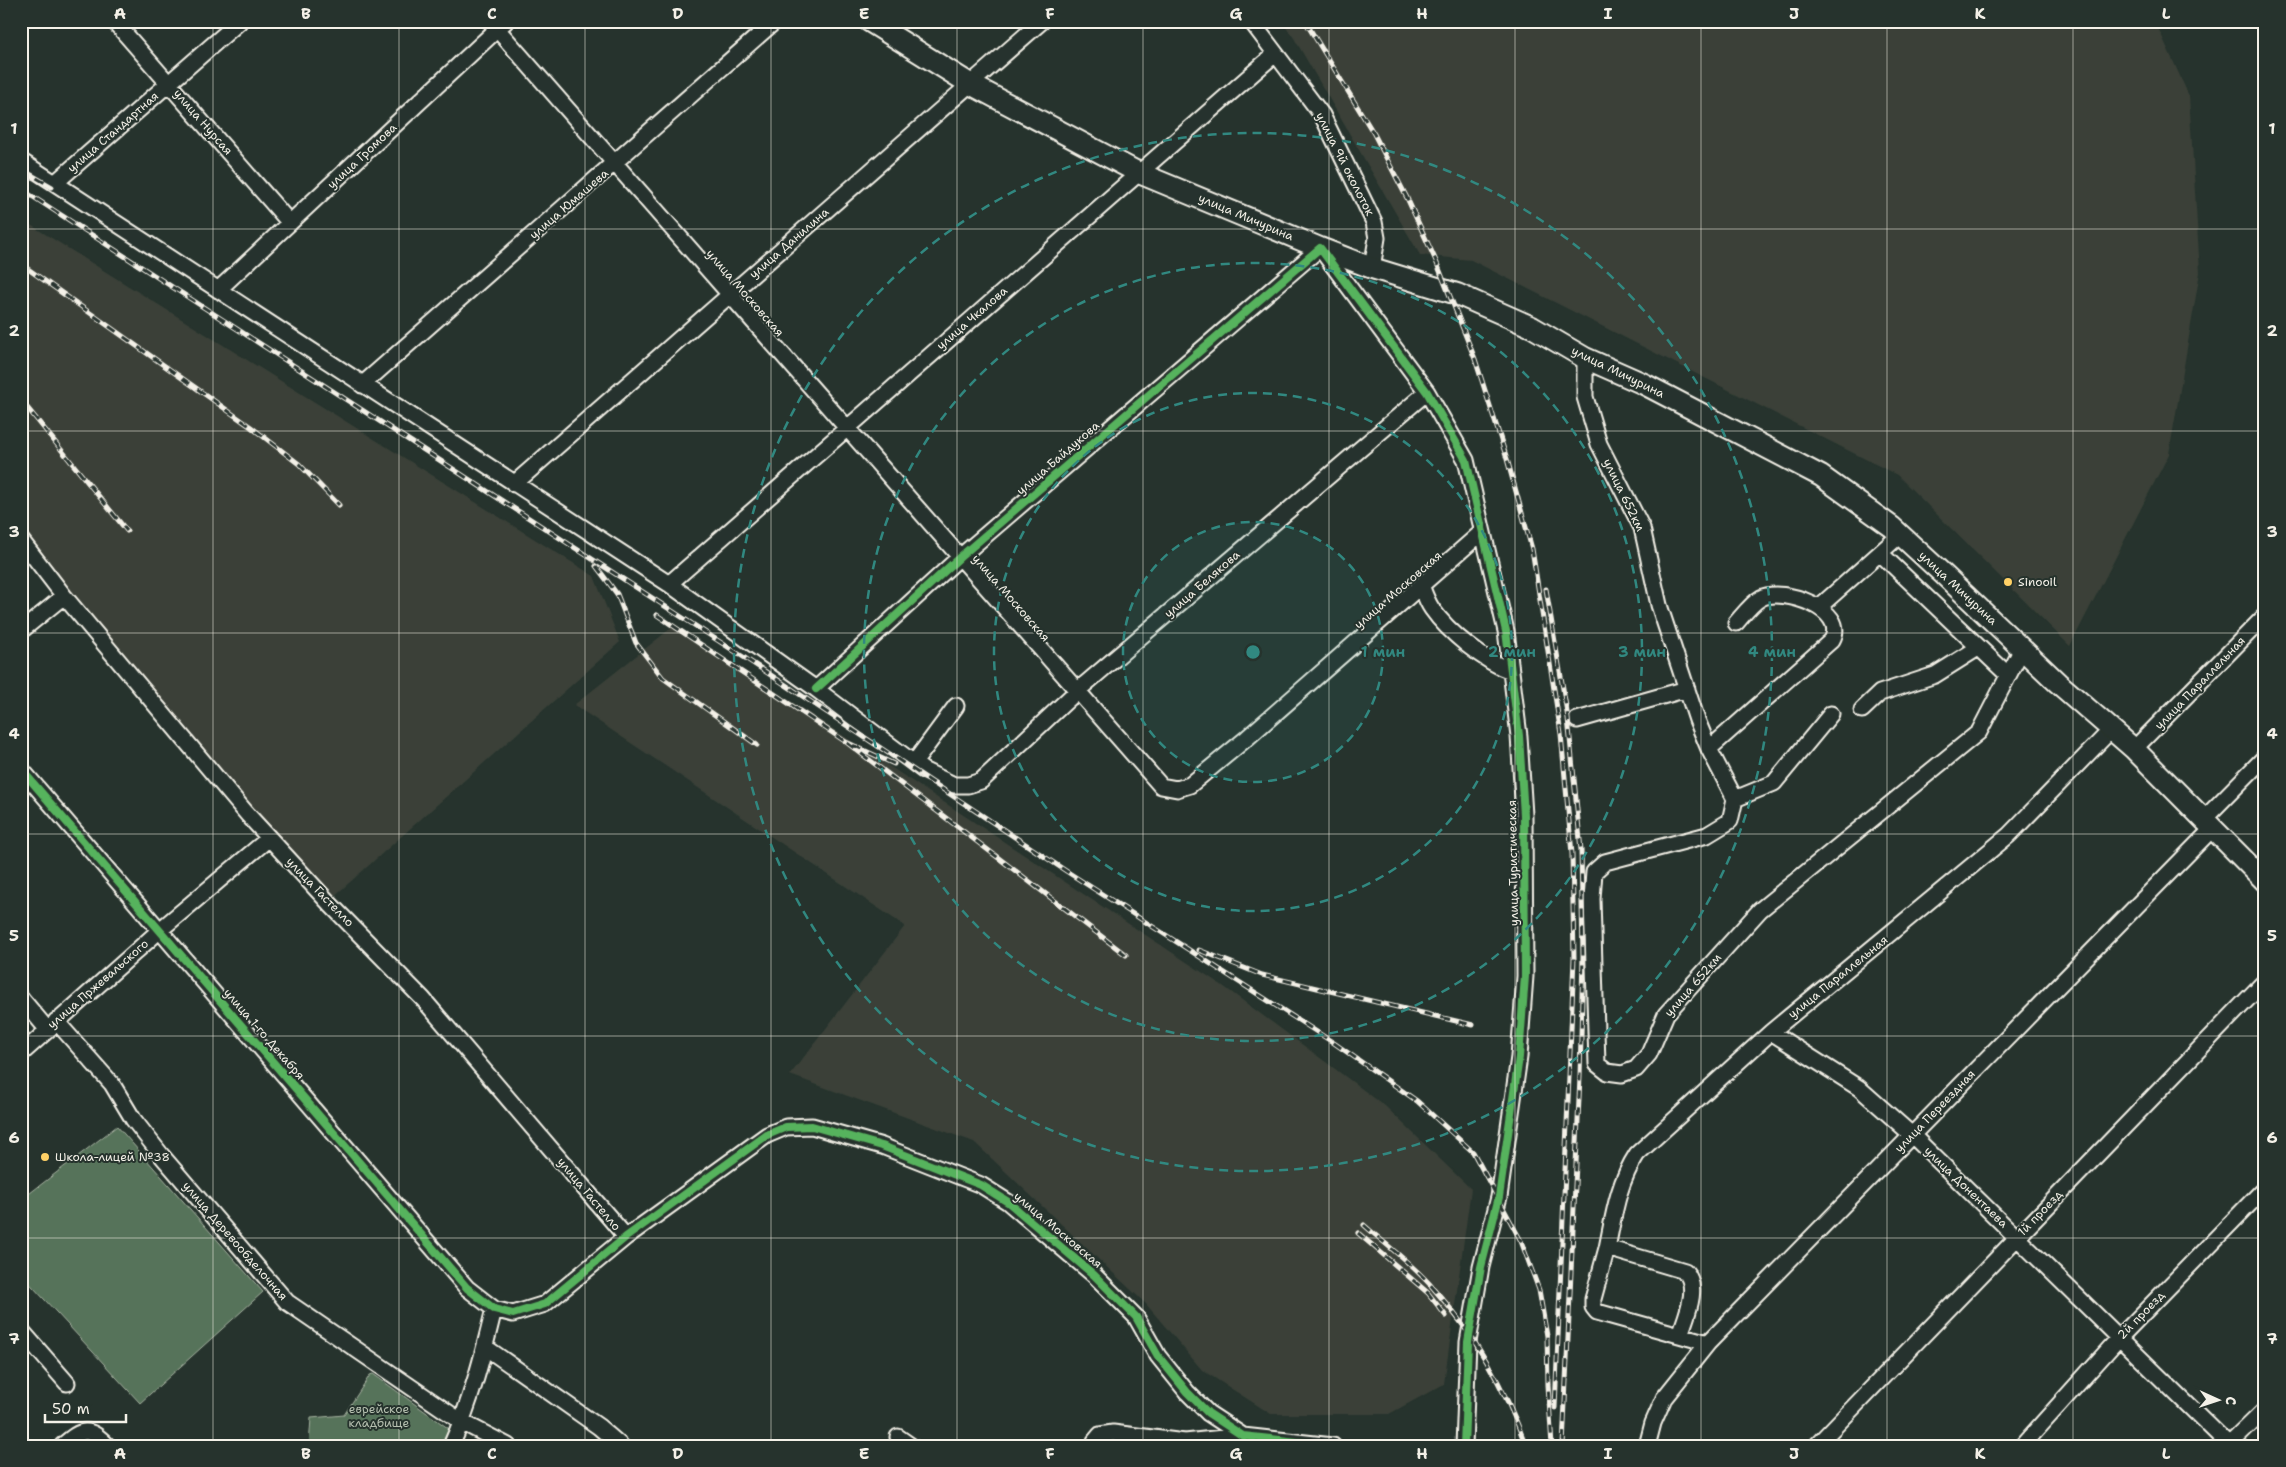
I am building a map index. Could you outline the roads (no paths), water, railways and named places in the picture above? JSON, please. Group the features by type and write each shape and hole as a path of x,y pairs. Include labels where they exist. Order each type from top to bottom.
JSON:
{"main road":[{"name":"улица Мичурина","path":"869,21 970,84 1139,173 1320,248 1372,268 1457,294 1532,327 1585,358 1644,384 1810,469 1900,534 2110,731 2134,749 2265,881"}],"street":[{"name":"улица Нурсая","path":"114,21 290,223"},
{"name":"улица Стандартная","path":"55,183 240,21"},
{"name":"улица Юмашева","path":"362,385 775,21"},
{"name":"улица Данилина","path":"514,484 1042,21"},
{"name":"улица 9й околоток","path":"1251,21 1322,115 1374,222 1377,238 1372,268"},
{"name":"улица Московская","path":"498,24 615,163 731,293 1161,786 1177,789 1190,784 1247,738 1482,532"},
{"name":"улица Громова","path":"218,290 498,24"},
{"name":"улица Чкалова","path":"669,584 1275,54"},
{"path":"21,161 669,584 816,689 914,763 956,706"},
{"name":"улица Туристическая","path":"1320,248 1427,392 1466,460 1506,631 1519,736 1524,816 1525,976 1519,1057 1499,1197 1481,1267 1468,1342 1464,1445"},
{"name":"улица Байдукова","path":"816,689 960,557 1320,248"},
{"name":"улица 652км","path":"1585,358 1585,397 1599,444 1642,528 1659,605 1687,689 1709,749 1735,799 1730,821 1706,835 1604,862 1594,872 1592,899 1597,1064 1607,1072 1622,1074 1636,1068 1649,1054 1666,1014 1760,910 1979,732 1989,716 2008,674 2022,649"},
{"name":"улица Белякова","path":"914,763 922,770 954,785 968,785 981,781 1077,691 1427,392"},
{"path":"1819,607 1900,534"},
{"name":"улица Гастелло","path":"21,540 64,596 268,839 423,999 626,1238"},
{"path":"1880,553 1978,648 2008,674"},
{"path":"1421,585 1434,611 1475,651 1494,665 1511,671"},
{"path":"1709,749 1832,640 1836,634 1834,622 1819,607 1814,604 1776,595 1761,598 1736,622"},
{"path":"21,631 64,596"},
{"name":"улица Параллельная","path":"2134,749 2265,616"},
{"path":"1862,710 1880,693 1935,675 1978,648"},
{"path":"1577,720 1687,689"},
{"path":"1735,799 1774,783 1831,714"},
{"name":"улица Параллельная","path":"1680,1335 1597,1312 1593,1307 1593,1298 1607,1248 1618,1195 1626,1171 1637,1154 1772,1032 2009,835 2110,731"},
{"name":"улица Переездная","path":"1647,1446 1653,1423 1664,1398 1708,1343 1912,1135 2207,824 2265,757"},
{"name":"улица 1-го Декабря","path":"21,769 467,1288 494,1309"},
{"name":"улица Пржевальского","path":"21,1054 160,930 268,839"},
{"name":"1й проезд","path":"1816,1446 2265,981"},
{"name":"улица Деревообделочная","path":"21,998 52,1025 112,1084 133,1119 162,1156 287,1302 462,1422 508,1446"},
{"name":"улица Донентаева","path":"1772,1032 1859,1088 1912,1135 2229,1445"},
{"name":"улица Московская","path":"494,1309 513,1314 545,1304 626,1238 767,1135 786,1126 812,1126 882,1146 981,1185 1008,1202 1094,1275 1136,1317 1158,1356 1187,1392 1208,1414 1243,1436 1333,1446"},
{"name":"2й проезд","path":"2022,1446 2118,1338 2265,1188"},
{"path":"1607,1248 1685,1271 1690,1277 1693,1289 1680,1335 1708,1343"},
{"path":"451,1446 462,1422 494,1309"},
{"path":"21,1330 67,1383"},
{"path":"485,1346 599,1427 621,1446"},
{"path":"2229,1445 2265,1410"},
{"path":"62,1446 78,1432 87,1431 95,1434 108,1446"},
{"path":"1094,1446 1095,1441 1100,1435 1113,1433 1185,1442 1243,1436"},
{"path":"1454,1446 1464,1445"}],"railway":[{"path":"1305,21 1374,134 1407,198 1436,261 1475,359 1507,459 1532,549 1561,734 1572,854 1574,958 1555,1408"},
{"path":"21,169 52,187"},
{"path":"21,189 748,660 1066,871 1334,1043 1417,1101 1473,1152 1521,1241 1539,1290 1547,1336 1552,1446"},
{"path":"21,264 251,427 299,464 339,505"},
{"path":"21,400 127,531"},
{"path":"596,566 617,594 636,643 663,678 757,745"},
{"path":"1546,589 1568,718 1581,850 1583,956 1580,1077 1563,1446"},
{"path":"657,615 846,742"},
{"path":"894,764 846,742 1126,955"},
{"path":"1199,950 1262,975 1473,1025"},
{"path":"1364,1225 1426,1280 1463,1325 1488,1363 1509,1403 1526,1446"},
{"path":"1358,1233 1428,1293 1446,1316"}],"place":[{"name":"Sinooil","path":"2008,582"},
{"name":"Школа-лицей №38","path":"45,1157"}],"park label":[{"name":"еврейское кладбище","path":"379,1416"}]}
